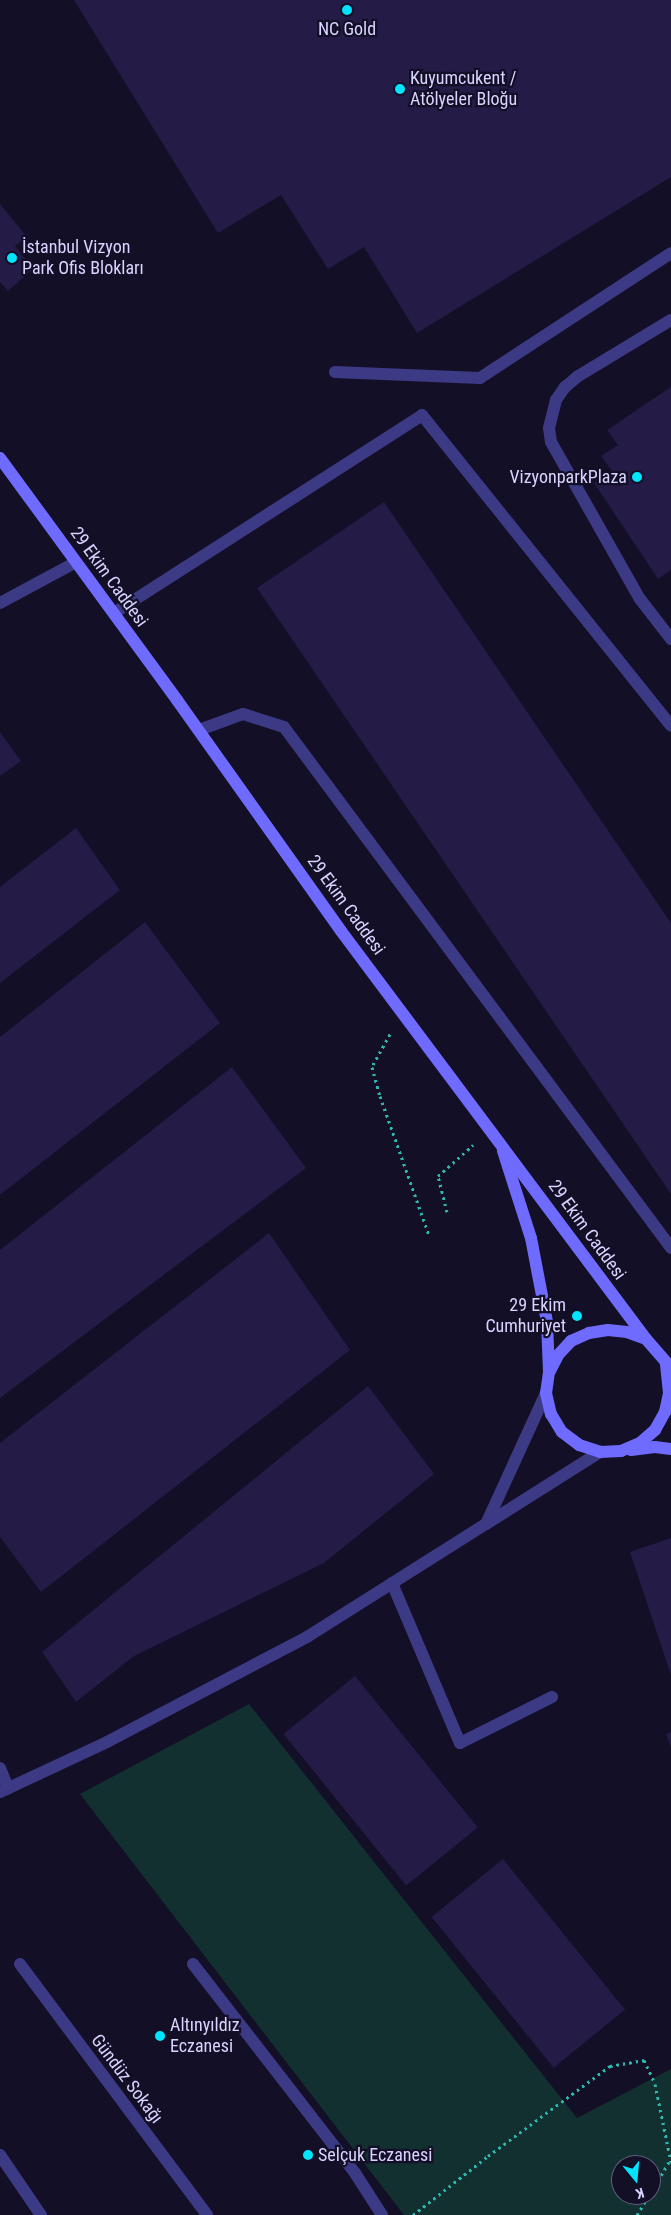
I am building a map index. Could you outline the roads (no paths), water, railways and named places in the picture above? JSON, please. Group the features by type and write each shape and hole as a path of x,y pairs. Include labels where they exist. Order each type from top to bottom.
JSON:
{"main road":[{"name":"29 Ekim Caddesi","path":"0,458 199,730 341,931 495,1134 646,1339 668,1365"},
{"path":"495,1134 531,1238 547,1322 549,1372 546,1393 551,1414 562,1432 579,1445 600,1452 655,1447 671,1449"},
{"path":"549,1372 558,1355 571,1341 589,1333 608,1330 627,1332 646,1339"},
{"path":"621,1451 640,1443 655,1430 665,1412 669,1392 668,1365"}],"street":[{"path":"335,372 480,378 671,253"},
{"path":"671,320 577,377 565,387 556,400 549,428 551,442 635,590 671,639"},
{"path":"114,613 422,415 671,726"},
{"path":"0,603 76,562"},
{"path":"199,730 243,714 284,727 671,1248"},
{"path":"486,1524 546,1393"},
{"path":"0,1768 4,1790 108,1742 307,1636 600,1452"},
{"path":"392,1583 460,1743 552,1697"},
{"name":"Gündüz Sokağı","path":"20,1964 207,2215"},
{"path":"193,1964 355,2172 382,2215"},
{"path":"0,2154 41,2215"}],"place":[{"name":"NC Gold","path":"347,10"},
{"name":"Kuyumcukent / Atölyeler Bloğu","path":"400,89"},
{"name":"İstanbul Vizyon Park Ofis Blokları","path":"12,258"},
{"name":"VizyonparkPlaza","path":"637,477"},
{"name":"29 Ekim Cumhuriyet","path":"577,1316"},
{"name":"Altınyıldız Eczanesi","path":"160,2036"},
{"name":"Selçuk Eczanesi","path":"308,2155"}]}
